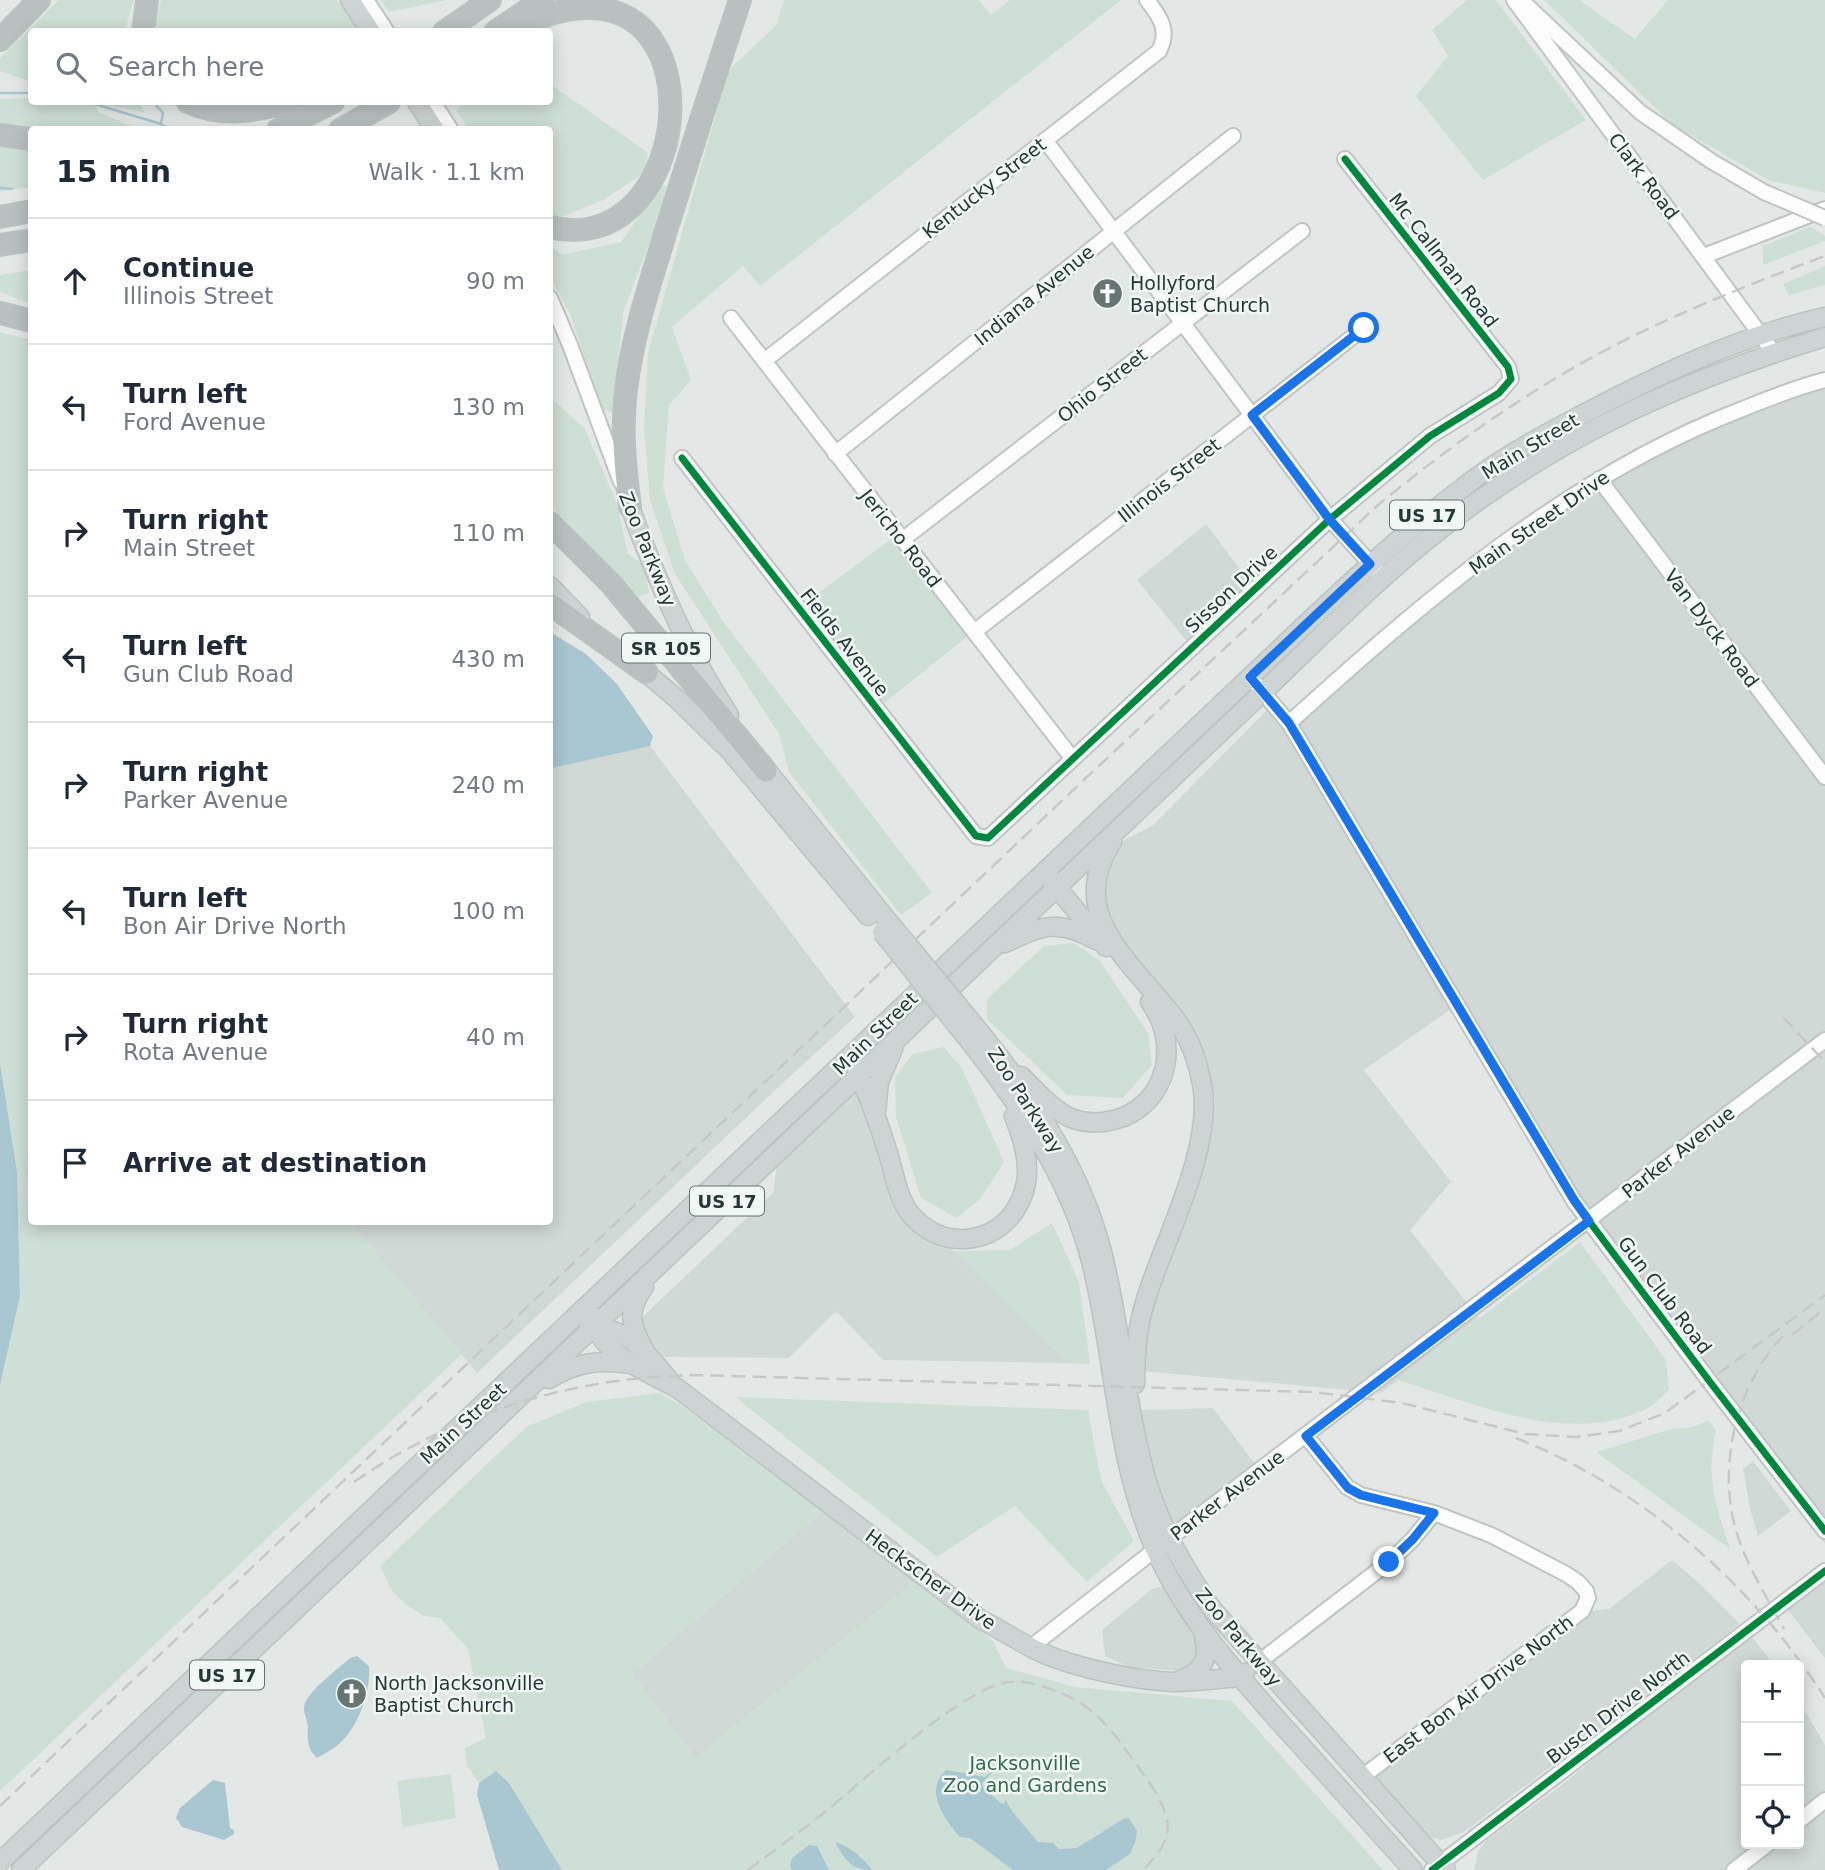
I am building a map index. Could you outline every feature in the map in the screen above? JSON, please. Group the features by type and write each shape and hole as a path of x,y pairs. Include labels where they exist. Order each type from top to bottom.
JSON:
{"highway":[{"path":"0,40 39,0"},
{"path":"144,28 147,0"},
{"path":"450,28 490,0"},
{"path":"501,28 542,0"},
{"path":"630,507 624,448 629,365 701,115 740,0"},
{"path":"519,28 559,11 599,9 628,19 648,35 663,59 667,76 670,112 664,150 641,195 622,216 610,223 581,231 553,227"},
{"path":"198,105 235,112 273,105"},
{"path":"286,126 327,105"},
{"path":"347,126 384,105"},
{"path":"371,126 395,105"},
{"path":"0,135 28,138"},
{"path":"0,217 28,212"},
{"path":"0,245 28,241"},
{"path":"0,313 28,320"},
{"name":"SR 105","path":"553,526 612,585 766,771"},
{"name":"SR 105","path":"553,606 646,673"}],"main road":[{"path":"350,0 379,28"},
{"name":"Main Street","path":"0,1862 1370,564 1464,486 1532,441 1687,363 1762,335 1825,317"},
{"name":"Main Street","path":"21,1870 1263,691 1384,579 1459,515 1548,454 1638,406 1726,369 1825,337"},
{"name":"Zoo Parkway","path":"630,507 645,549 681,630 719,700 766,771 960,1019 1048,1156 1082,1233 1092,1263 1133,1488 1162,1544 1184,1566 1213,1610 1440,1868"},
{"name":"Zoo Parkway","path":"553,589 573,611 695,716 746,768 884,925"},
{"path":"1123,825 1098,868 1094,888 1099,915 1107,942 1180,1025 1194,1055 1204,1102 1198,1153 1145,1301 1137,1340 1133,1422"},
{"path":"1003,1060 1054,1107 1072,1118 1093,1123 1112,1121 1148,1101 1165,1069 1166,1037 1153,1005 1048,869"},
{"path":"993,948 1022,934 1054,926 1077,929 1107,942"},
{"name":"Zoo Parkway","path":"960,1019 1003,1060 1063,1156 1081,1193 1100,1245 1133,1422 1162,1544 1178,1592 1240,1677 1413,1870"},
{"path":"876,1115 879,1082 898,1039"},
{"path":"850,1057 876,1115 902,1198 911,1215 926,1229 946,1239 969,1240 981,1237 1011,1215 1017,1207 1026,1182 1024,1143 999,1080"},
{"path":"643,1348 632,1323 634,1301 658,1267"},
{"path":"557,1334 574,1328 595,1327 600,1294"},
{"name":"Heckscher Drive","path":"595,1327 608,1328 643,1348 677,1388"},
{"name":"Heckscher Drive","path":"595,1327 607,1344 632,1364 677,1388 980,1619 1031,1647 1045,1654 1125,1675 1175,1682 1240,1677"},
{"path":"522,1395 571,1367 609,1361 632,1364"},
{"path":"334,1546 347,1561"},
{"path":"1175,1682 1190,1676 1205,1661 1207,1648 1202,1628"},
{"path":"1240,1677 1259,1662"},
{"path":"93,1774 107,1789"},
{"path":"77,1789 92,1803"}],"street":[{"path":"366,0 380,28"},
{"name":"Kentucky Street","path":"764,361 1159,51 1164,41 1164,23 1147,0"},
{"name":"Clark Road","path":"1514,0 1774,353"},
{"path":"1521,0 1640,112 1711,161 1764,192 1825,218"},
{"name":"Indiana Avenue","path":"835,454 1233,136"},
{"path":"1045,140 1329,519 1384,579"},
{"name":"Mc Callman Road","path":"1345,159 1508,367 1511,372 1510,382"},
{"path":"1704,256 1825,209"},
{"name":"Ohio Street","path":"902,540 1302,231"},
{"name":"Zoo Parkway","path":"553,305 630,507"},
{"name":"Jericho Road","path":"731,318 1072,758"},
{"name":"Illinois Street","path":"974,632 1364,328"},
{"name":"Main Street Drive","path":"1289,723 1429,601 1549,510 1598,479 1690,430 1771,397 1825,380"},
{"name":"Sisson Drive","path":"988,838 1329,519 1430,436 1499,393 1510,382"},
{"name":"Fields Avenue","path":"682,458 976,836 988,838"},
{"name":"Van Dyck Road","path":"1598,479 1825,777"},
{"name":"Gun Club Road","path":"1250,677 1289,723 1574,1200 1825,1531"},
{"name":"Parker Avenue","path":"1031,1647 1162,1544 1825,1040"},
{"path":"1259,1662 1389,1562 1408,1545 1434,1513 1361,1495 1348,1488 1306,1436"},
{"name":"East Bon Air Drive North","path":"1362,1777 1582,1611 1588,1598 1578,1582 1566,1574 1490,1535 1434,1513"},
{"name":"Busch Drive North","path":"1440,1868 1825,1571"},
{"path":"1804,1817 1825,1800"},
{"path":"1734,1870 1761,1849"}],"shaded area":[{"path":"1825,373 1825,1544 1575,1216 1451,1009 1364,1070 1451,1182 1410,1230 1479,1318 1381,1393 1141,1371 1150,1303 1209,1145 1215,1103 1202,1049 1182,1014 1111,927 1103,908 1102,881 1120,842 1152,826 1268,709 1278,723 1444,579 1546,504 1637,448 1686,423"},
{"path":"1206,524 1257,592 1194,650 1137,580"},
{"path":"650,746 855,1017 477,1373 353,1225 553,1225 553,768"},
{"path":"852,1092 859,1095 901,1205 945,1242 1068,1363 883,1360 836,1311 789,1358 661,1357 642,1334 637,1322 773,1193 777,1162"},
{"path":"1213,1408 1257,1467 1174,1528 1163,1505 1146,1453 1141,1410"},
{"path":"1753,1461 1791,1511 1758,1536 1743,1469"},
{"path":"825,1509 917,1580 695,1758 632,1674"},
{"path":"1672,1560 1740,1624 1464,1832 1442,1840 1429,1837 1417,1829 1372,1775 1590,1611 1609,1609"},
{"path":"1825,1581 1825,1658 1788,1610"},
{"path":"1163,1586 1200,1644 1197,1659 1189,1668 1179,1671 1129,1667 1105,1656 1102,1630 1152,1589"},
{"path":"1750,1635 1770,1660 1741,1660 1741,1849 1804,1849 1804,1709 1825,1745 1825,1870 1474,1870 1478,1852 1486,1841 1567,1781 1652,1710"}],"green space":[{"path":"59,0 134,0 126,28 31,28"},
{"path":"161,0 337,0 356,28 158,28"},
{"path":"381,0 447,0 389,12"},
{"path":"784,0 979,0 991,15 1010,0 1121,0 760,286 743,266 672,327 691,380 669,405 663,488 685,560 722,620 932,893 901,915 789,772 779,734 675,574 650,500 644,429 648,353 728,71 776,25"},
{"path":"1467,0 1496,0 1586,120 1483,180 1416,96 1448,56 1432,30"},
{"path":"1544,0 1579,0 1635,39 1668,0 1825,0 1825,193 1768,180 1672,124"},
{"path":"28,30 28,81 0,71 0,58"},
{"path":"553,86 647,152 647,171 603,200 555,220 553,126 467,126 457,111 462,105 553,105"},
{"path":"28,98 28,105 95,105 98,112 132,126 28,126 0,123 0,99"},
{"path":"108,105 141,105 145,113"},
{"path":"0,147 28,150 28,187 0,191"},
{"path":"661,185 671,187 623,312 614,413 602,409 569,311 553,282 553,248 562,255 621,242"},
{"path":"1810,227 1825,236 1825,241 1763,265 1763,246"},
{"path":"1825,266 1825,285 1789,295 1783,284"},
{"path":"28,270 28,303 0,292 0,275"},
{"path":"0,332 28,339 28,1225 353,1225 462,1354 0,1791 0,1385 20,1296 17,1172 0,1063"},
{"path":"553,400 585,429 617,504 628,554 644,565 649,593 636,597 553,510"},
{"path":"894,537 969,635 882,705 805,603"},
{"path":"1074,943 1100,961 1148,1033 1152,1065 1123,1098 1067,1095 987,1019 987,999 1044,946"},
{"path":"944,1047 962,1068 1004,1162 981,1198 957,1218 921,1198 896,1117 895,1078 912,1054"},
{"path":"1052,1223 1079,1282 1090,1364 1068,1363 954,1251 1010,1250"},
{"path":"1580,1242 1666,1360 1669,1390 1651,1406 1615,1420 1584,1424 1552,1422 1488,1409 1398,1380"},
{"name":"Jacksonville Zoo and Gardens","path":"660,1393 825,1509 632,1674 695,1758 917,1580 993,1641 1006,1668 1075,1687 1232,1701 1383,1870 562,1870 509,1783 496,1771 479,1783 467,1765 465,1748 486,1738 468,1649 440,1618 424,1616 405,1604 392,1591 380,1566 526,1427 586,1402"},
{"path":"735,1397 1088,1410 1101,1480 1134,1541 1087,1582 1015,1506 937,1557"},
{"path":"1709,1420 1716,1431 1712,1463 1714,1491 1730,1549 1596,1452 1672,1429 1693,1427"},
{"path":"451,1774 456,1818 403,1827 397,1781"}],"water":[{"path":"553,634 586,654 617,684 653,736 650,746 553,768"},
{"path":"0,1063 17,1172 20,1296 0,1385"},
{"path":"357,1656 369,1666 368,1686 362,1707 347,1736 317,1758 309,1744 304,1709 306,1701 331,1674 350,1658"},
{"path":"946,1770 984,1777 994,1771 982,1783 983,1788 1001,1803 1004,1804 1006,1799 1015,1815 1038,1842 1053,1843 1059,1849 1077,1848 1123,1819 1129,1818 1137,1831 1135,1843 1130,1854 1106,1870 1013,1870 970,1838 960,1837 948,1822 936,1796 939,1778"},
{"path":"496,1771 509,1783 562,1870 499,1870 477,1795 479,1783"},
{"path":"213,1780 225,1783 230,1828 234,1830 234,1834 224,1840 182,1827 176,1818 180,1808"},
{"path":"835,1842 856,1853 872,1870 849,1863"},
{"path":"809,1845 817,1846 829,1870 792,1870 792,1858"}],"waterway":[{"path":"0,93 28,93"},
{"path":"98,105 164,126"},
{"path":"156,105 163,113 161,123"},
{"path":"0,188 12,189"}],"railway":[{"path":"0,1806 1378,505 1509,407 1579,365 1673,317 1825,256"},
{"path":"1783,1017 1825,1062"},
{"path":"354,1482 384,1462 449,1429 517,1403 553,1393 624,1380 694,1375 1313,1392 1402,1403 1525,1434 1576,1437 1619,1431 1665,1413 1825,1295"},
{"path":"1792,1335 1824,1309"},
{"path":"1783,1336 1767,1355 1743,1401 1735,1426 1729,1477 1730,1502 1739,1540 1756,1579 1784,1629"},
{"path":"1516,1438 1563,1459 1608,1484 1691,1544 1764,1616 1825,1698"},
{"path":"748,1870 820,1816 940,1718 966,1700 1009,1682 1045,1687 1080,1702 1102,1720 1151,1785 1162,1804 1168,1825 1161,1848 1144,1870"}],"cycle path":[{"path":"682,458 976,836 988,838 1330,519 1430,436 1499,393 1511,379 1508,367 1345,159"},
{"path":"1250,677 1289,723 1574,1201 1825,1531"},
{"path":"1432,1870 1825,1571"}],"place":[{"name":"Hollyford Baptist Church","path":"1107,294"},
{"name":"North Jacksonville Baptist Church","path":"351,1694"}],"route":[{"path":"1364,328 1252,415 1329,519 1370,564 1250,677 1289,723 1589,1221 1306,1436 1348,1488 1361,1495 1434,1513 1403,1550 1389,1562"}]}
